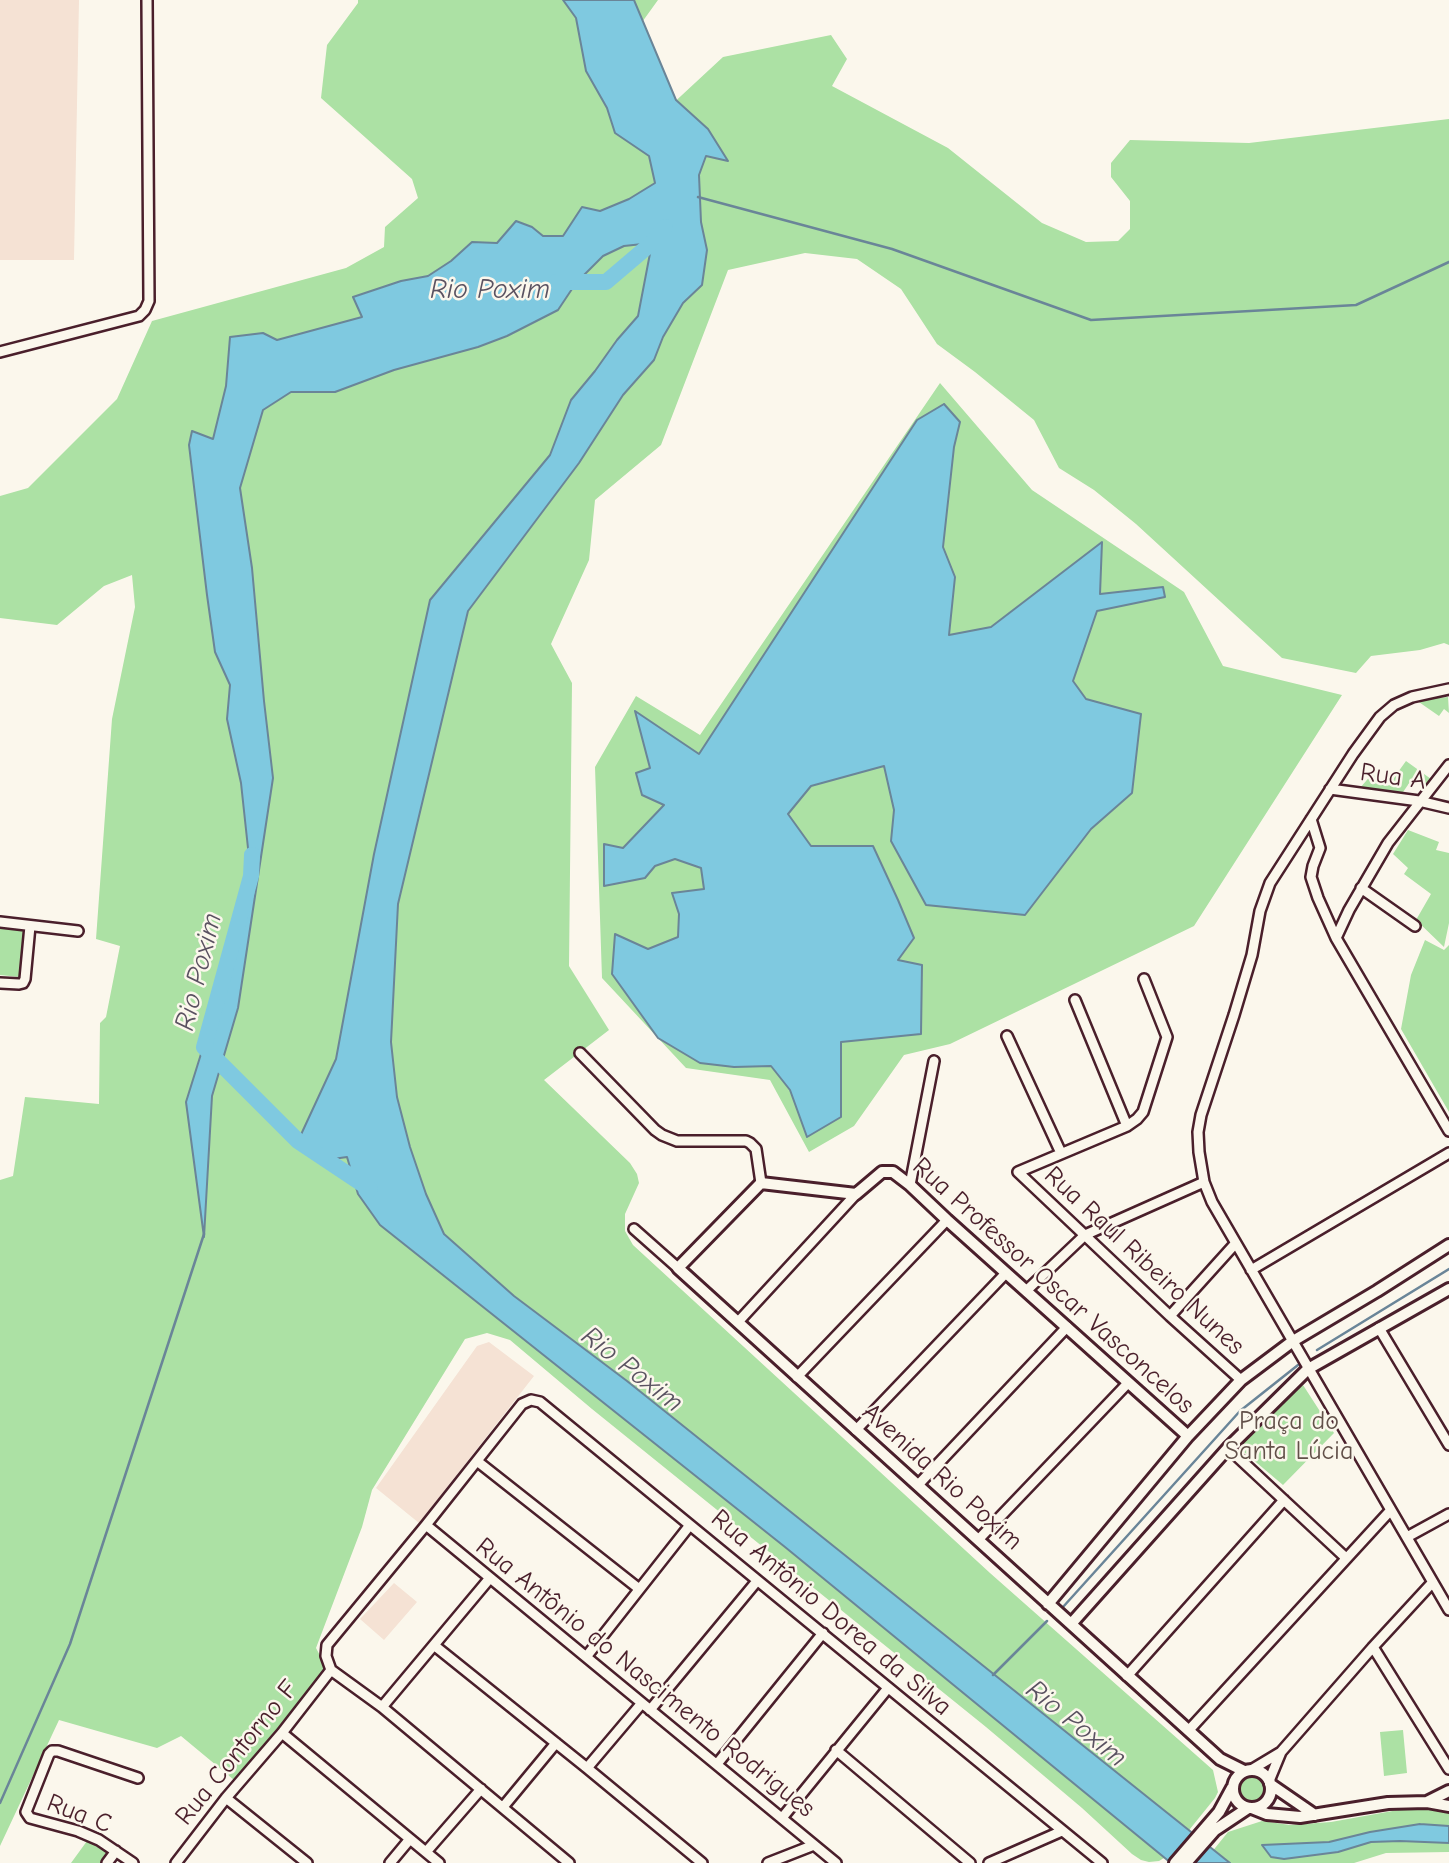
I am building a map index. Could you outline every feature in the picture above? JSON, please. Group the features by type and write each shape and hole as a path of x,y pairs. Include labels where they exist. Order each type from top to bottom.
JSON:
{"street":[{"path":"0,352 139,316 149,301 147,0"},
{"path":"1449,690 1412,697 1394,705 1380,717 1270,883 1260,911 1252,955 1198,1132 1204,1181 1212,1202 1449,1611"},
{"path":"1336,938 1388,843 1449,765"},
{"name":"Rua A","path":"1330,789 1419,801 1449,808"},
{"path":"1311,819 1320,848 1311,877 1318,898 1336,938 1449,1131"},
{"path":"1361,888 1415,926"},
{"path":"0,922 78,931"},
{"path":"0,983 23,983 30,926"},
{"path":"1007,1036 1061,1153 1127,1126 1137,1119 1147,1102 1167,1037 1144,979"},
{"path":"1074,1000 1127,1126"},
{"path":"580,1053 654,1130 662,1135 677,1141 750,1143 756,1149 761,1183"},
{"path":"910,1185 934,1061"},
{"name":"Rua Raul Ribeiro Nunes","path":"1061,1153 1018,1172 1241,1380"},
{"path":"1251,1270 1449,1153"},
{"name":"Rua Professor Oscar Vasconcelos","path":"856,1194 882,1172 898,1175 1188,1436"},
{"path":"1026,1291 1085,1235 1204,1181"},
{"path":"761,1183 856,1194"},
{"path":"678,1268 761,1183"},
{"path":"738,1322 856,1194"},
{"path":"797,1377 947,1220"},
{"name":"Avenida Rio Poxim","path":"634,1229 1220,1759 1248,1771"},
{"path":"1170,1316 1235,1244"},
{"path":"1048,1604 1188,1436 1241,1380 1293,1341 1449,1245"},
{"path":"856,1430 1006,1273"},
{"path":"1071,1624 1228,1448 1308,1369 1449,1289"},
{"path":"918,1486 1067,1327"},
{"path":"1379,1328 1449,1444"},
{"path":"978,1540 1128,1383"},
{"name":"Rua Antônio Dorea da Silva","path":"477,1461 522,1404 531,1400 540,1402 1102,1863"},
{"path":"1228,1448 1346,1558"},
{"path":"569,1863 382,1707 331,1670 326,1656 327,1645 477,1461 638,1588"},
{"path":"1127,1676 1284,1500"},
{"path":"1189,1730 1390,1511"},
{"path":"1407,1537 1449,1514"},
{"name":"Rua Antônio do Nascimento Rodrigues","path":"426,1525 836,1863"},
{"path":"586,1657 690,1525"},
{"path":"382,1707 490,1578"},
{"path":"650,1710 757,1581"},
{"path":"1186,1863 1212,1827 1239,1775 1281,1752 1432,1583"},
{"path":"716,1765 823,1633"},
{"path":"435,1646 702,1863"},
{"path":"1373,1647 1449,1769"},
{"name":"Rua Contorno F","path":"176,1863 331,1670"},
{"path":"782,1818 888,1688"},
{"path":"587,1768 642,1703"},
{"path":"282,1733 439,1863"},
{"path":"503,1807 555,1743"},
{"path":"836,1750 970,1863"},
{"name":"Rua C","path":"133,1863 89,1835 30,1818 27,1809 52,1751 138,1779"},
{"path":"1175,1863 1212,1827 1250,1808 1263,1805 1271,1790 1270,1782 1281,1752"},
{"name":"Avenida Rio Poxim","path":"1220,1759 1233,1787"},
{"path":"1248,1771 1262,1773 1315,1815"},
{"path":"1233,1787 1235,1799 1242,1806 1284,1817 1388,1804 1427,1802 1449,1806"},
{"path":"426,1852 481,1789"},
{"path":"1427,1802 1449,1791"},
{"path":"226,1798 307,1863"},
{"path":"989,1863 1062,1831"},
{"path":"390,1863 410,1839"},
{"path":"768,1863 814,1844"},
{"path":"107,1863 116,1851"}],"shaded area":[{"path":"0,0 79,0 74,260 0,260"},
{"path":"489,1342 534,1376 419,1523 376,1488 477,1346"},
{"path":"394,1583 417,1602 384,1640 360,1619"}],"green space":[{"path":"358,0 658,0 632,36 668,108 723,57 831,35 847,59 832,86 948,148 1042,223 1086,242 1118,241 1130,229 1130,201 1111,177 1111,163 1130,140 1249,143 1449,119 1449,645 1444,643 1420,650 1371,656 1356,673 1282,658 1136,524 1094,490 1059,468 1034,420 937,344 901,289 857,259 805,253 728,270 661,445 595,500 589,560 551,644 572,683 569,966 609,1030 544,1080 630,1163 637,1174 639,1183 625,1214 625,1231 633,1245 990,1573 1213,1770 1218,1792 1215,1798 1169,1855 1159,1861 1141,1860 1132,1854 986,1727 510,1340 487,1333 465,1339 372,1490 362,1527 316,1648 327,1669 234,1780 181,1736 157,1748 59,1720 0,1846 0,1180 13,1176 25,1097 99,1104 100,1023 106,1017 120,946 96,939 112,719 135,607 132,575 104,586 57,625 0,618 0,496 28,488 117,399 152,321 346,268 384,247 385,227 418,198 412,179 321,98 327,45"},
{"path":"940,383 1032,490 1184,592 1223,666 1342,695 1194,926 950,1044 904,1055 854,1126 809,1152 770,1080 686,1068 602,978 595,767 636,696 700,735"},
{"path":"1448,697 1449,713 1444,709 1439,716 1416,700"},
{"path":"1406,761 1431,779 1423,787 1412,779 1401,795 1360,788 1372,774 1388,786"},
{"path":"1408,830 1439,842 1436,850 1449,853 1449,923 1444,947 1416,920 1431,894 1404,874 1408,868 1393,854"},
{"path":"0,928 24,931 20,977 0,975"},
{"path":"1425,940 1444,950 1449,945 1449,1112 1401,1029 1411,975"},
{"name":"Praça do Santa Lúcia","path":"1303,1385 1334,1433 1283,1485 1238,1447 1284,1399"},
{"path":"1403,1730 1407,1773 1384,1776 1380,1732"},
{"path":"1252,1773 1263,1778 1268,1789 1263,1800 1252,1805 1241,1800 1236,1789 1241,1778"},
{"path":"1415,1807 1449,1813 1449,1852 1386,1853 1354,1863 1203,1863 1228,1832 1262,1821 1290,1825 1331,1822"},
{"path":"87,1841 100,1845 107,1854 101,1863 71,1863"}],"water":[{"name":"Rio Poxim","path":"563,0 634,0 676,100 708,129 728,161 706,156 699,175 701,222 707,250 702,285 683,303 663,337 654,360 623,395 579,463 468,611 398,904 391,1042 397,1097 426,1194 444,1234 514,1296 627,1381 1230,1863 1171,1863 785,1547 380,1225 358,1194 347,1157 326,1160 298,1141 336,1059 374,854 430,600 550,455 571,400 638,316 652,243 624,246 603,256 576,283 558,310 507,336 478,347 394,370 335,392 291,392 263,410 240,488 252,568 273,778 238,1008 212,1096 204,1237 186,1102 225,977 251,876 241,783 227,719 230,685 215,652 207,595 189,445 192,431 213,439 226,386 230,337 263,333 277,340 362,317 353,297 401,281 428,276 451,261 472,242 497,243 516,221 532,227 543,236 563,236 582,207 600,211 629,199 655,183 649,156 615,133 607,108 586,71 576,18"},
{"path":"944,404 960,422 954,447 943,547 955,577 949,635 991,627 1102,542 1100,594 1163,587 1165,597 1097,611 1073,681 1086,699 1141,714 1132,793 1091,829 1025,915 926,905 891,841 894,810 884,766 811,786 788,814 811,846 873,846 914,938 898,960 922,965 921,1034 841,1042 841,1117 807,1137 790,1090 771,1066 734,1067 700,1063 658,1038 612,974 615,934 648,949 678,937 679,914 672,893 704,889 701,868 675,859 655,866 645,878 604,886 604,844 623,848 664,805 642,795 636,773 650,768 635,711 699,754 917,420"},
{"path":"1420,1824 1449,1826 1449,1843 1371,1842 1338,1852 1284,1859 1271,1857 1262,1845 1329,1842"}],"waterway":[{"path":"698,197 892,249 1091,320 1356,305 1449,262"},
{"name":"Rio Poxim","path":"556,282 606,282 653,242 665,227"},
{"name":"Rio Poxim","path":"252,855 251,876 204,1047 298,1141 370,1189"},
{"path":"0,1803 70,1644 204,1234"},
{"path":"1317,1350 1449,1269"},
{"path":"1063,1607 1240,1411 1298,1365"},
{"path":"993,1675 1047,1621"}]}
